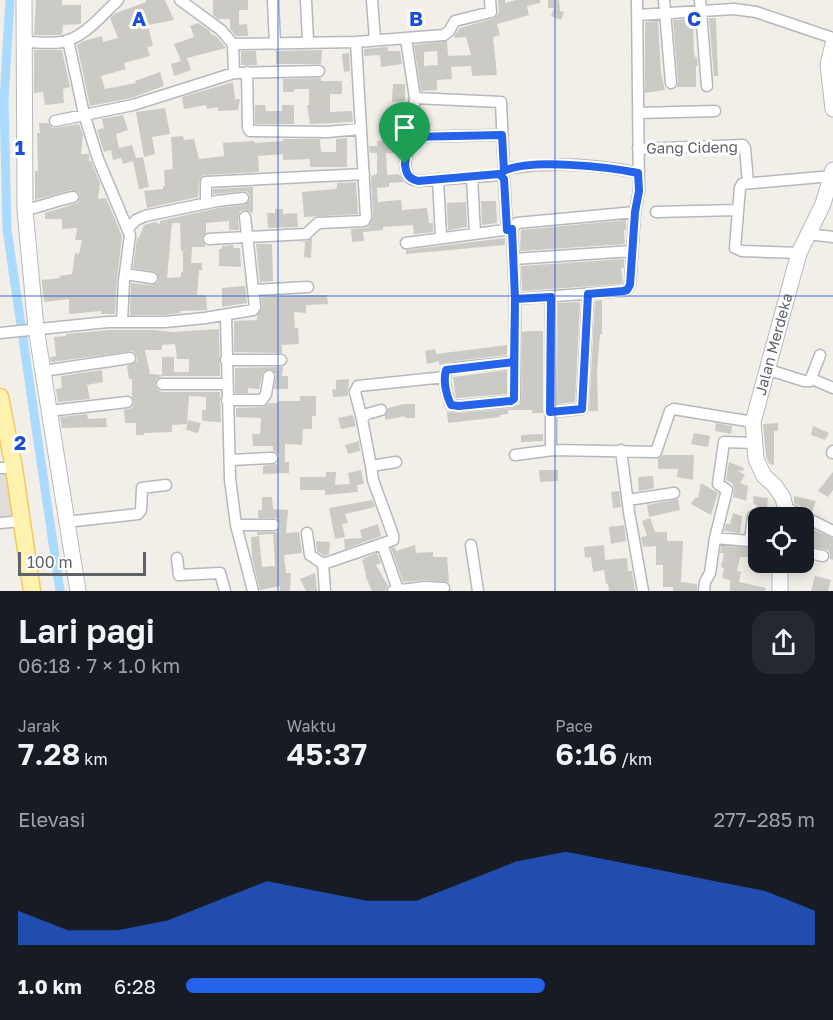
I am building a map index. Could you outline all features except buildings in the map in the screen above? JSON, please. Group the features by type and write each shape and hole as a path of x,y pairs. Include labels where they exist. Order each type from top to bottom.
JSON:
{"main road":[{"path":"0,397 7,468 21,520 32,591"}],"street":[{"path":"24,0 24,210 34,329 43,371 78,591"},
{"path":"24,42 68,40 96,21 118,0"},
{"path":"180,0 226,34 233,44 234,73"},
{"path":"273,0 275,44"},
{"path":"306,0 308,42"},
{"path":"372,0 375,40"},
{"path":"233,44 356,42 444,35 450,31 455,21 491,12 490,0"},
{"path":"515,299 627,290 630,285 635,212 639,191 637,0"},
{"path":"664,0 671,83"},
{"path":"638,15 734,4 833,38"},
{"path":"701,6 707,86"},
{"path":"406,39 414,99 405,164 407,174 411,179 418,181 472,178 503,173 519,167 553,165 591,166 638,173"},
{"path":"68,40 84,114 98,159 128,228 130,243 125,274 122,321"},
{"path":"209,239 306,234 318,223 364,220 366,217 356,42"},
{"path":"833,44 828,64 833,109"},
{"path":"55,121 133,105 234,73 319,70"},
{"path":"247,72 248,128 250,131 327,132 361,129"},
{"path":"414,99 499,101 502,104 503,173 513,259 515,299 516,394 511,401 455,406 450,403 445,377 446,370 514,362"},
{"path":"638,113 715,111"},
{"path":"409,137 502,135"},
{"name":"Gang Cideng","path":"638,149 743,145 748,183 742,184 740,188 737,210"},
{"path":"748,183 832,173"},
{"name":"Jalan Merdeka","path":"783,507 780,492 764,477 756,459 753,422 799,253 828,201 832,173"},
{"path":"206,203 206,182 364,174"},
{"path":"472,178 475,233"},
{"path":"438,179 441,237"},
{"path":"24,210 73,197"},
{"path":"128,228 136,220 145,216 243,198"},
{"path":"656,212 737,210 734,245 737,250 799,253"},
{"path":"406,243 510,229 517,223 635,212"},
{"path":"0,333 122,321 165,322 226,315 253,309 255,307 245,217"},
{"path":"808,234 833,237"},
{"path":"513,259 632,251"},
{"path":"125,274 152,278"},
{"path":"253,290 308,286"},
{"path":"550,412 582,409 588,294"},
{"path":"551,297 550,412 553,450"},
{"path":"226,315 227,400 236,525 254,591"},
{"path":"812,379 820,355"},
{"path":"43,371 130,358"},
{"path":"226,360 280,360"},
{"path":"766,369 804,381 812,379 833,388"},
{"path":"227,400 262,400 266,394 269,376"},
{"path":"323,564 393,540 373,480 355,392 358,386 445,377"},
{"path":"162,384 227,384"},
{"path":"49,411 127,402"},
{"path":"515,455 553,450 621,450 656,453 671,409 753,422"},
{"path":"362,419 367,414 381,410"},
{"path":"704,591 705,582 710,573 715,538 727,490 718,484 724,442 754,443"},
{"path":"621,450 643,591"},
{"path":"230,460 272,458"},
{"path":"370,466 396,462"},
{"path":"66,522 138,514 141,510 142,488 166,485"},
{"path":"628,500 674,493"},
{"path":"0,523 21,520"},
{"path":"814,524 833,531"},
{"path":"236,525 274,525"},
{"path":"306,533 310,555 323,564"},
{"path":"715,538 748,541"},
{"path":"382,544 395,590 444,588"},
{"path":"471,545 478,591"},
{"path":"814,554 823,556"},
{"path":"177,558 179,575 220,573 225,591"},
{"path":"323,564 325,591"},
{"path":"780,573 780,591"}],"shaded area":[{"path":"0,468 9,468 15,528 0,530"}],"waterway":[{"path":"10,0 4,100 7,230 60,591"}],"route":[{"path":"405,164 407,174 411,179 418,181 499,174 504,179 507,230 512,229 515,299 514,362 446,370 446,390 451,405 514,399 516,394 515,299 551,297 550,412 582,409 588,294 623,291 627,290 630,285 635,212 639,191 638,173 582,165 519,167 504,171 502,135 409,137 405,164"}]}
